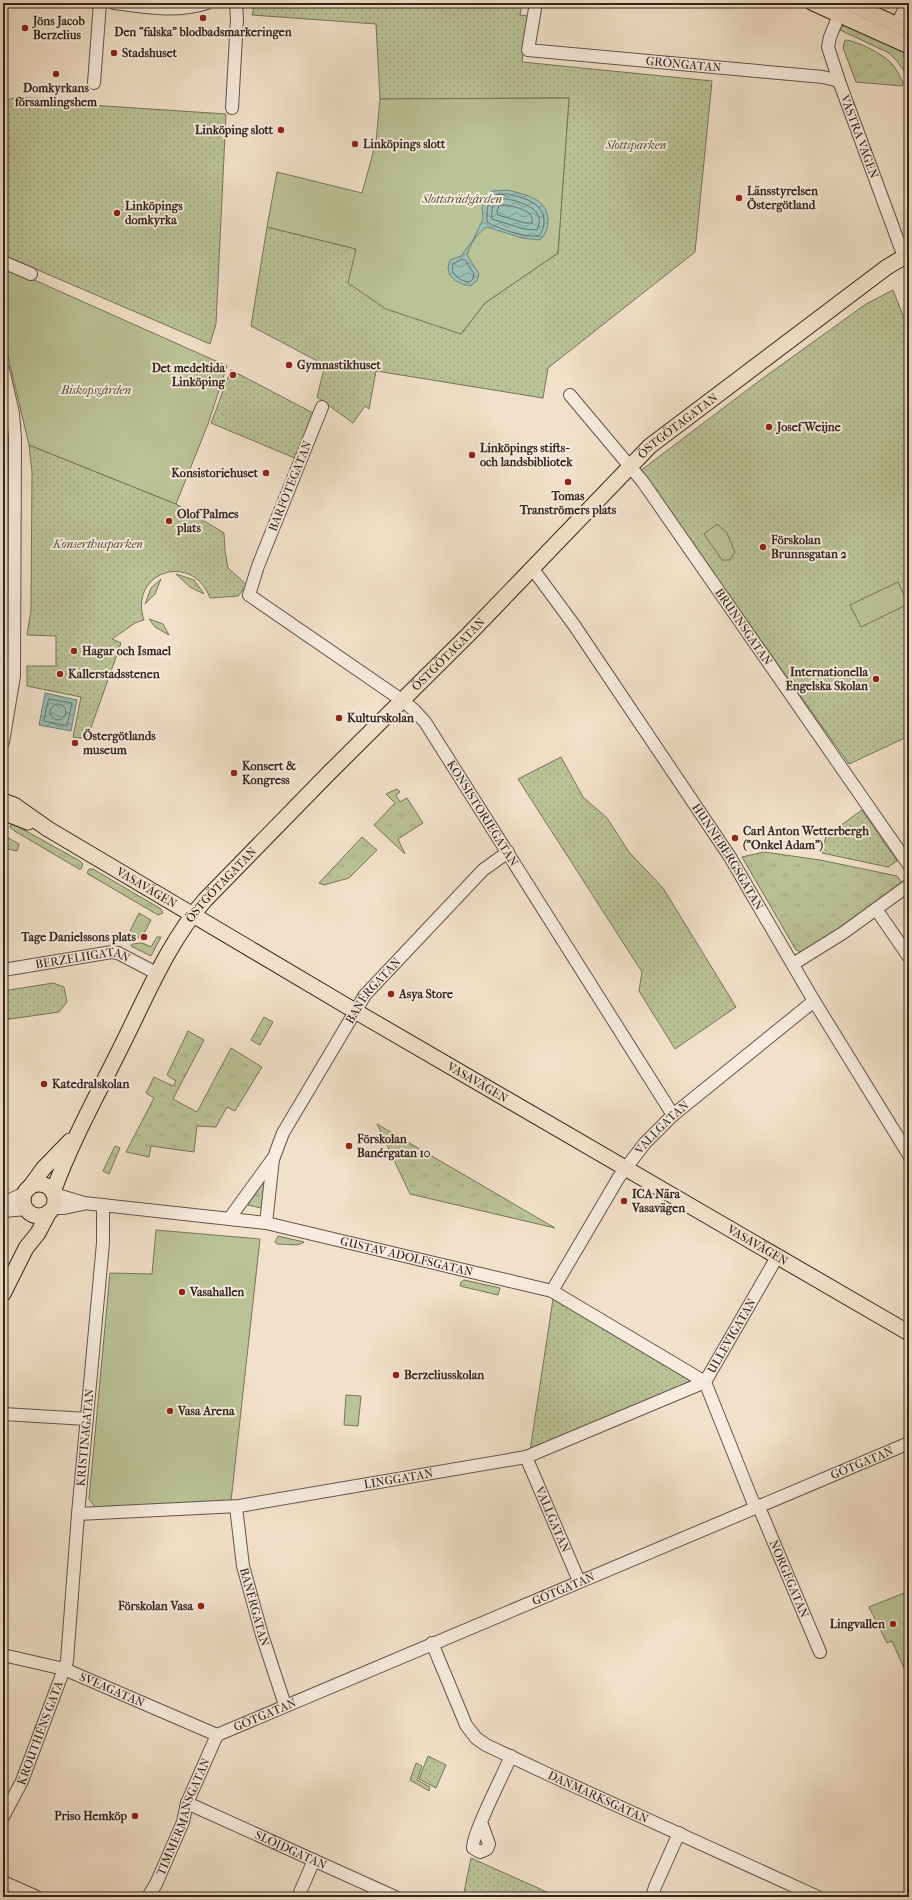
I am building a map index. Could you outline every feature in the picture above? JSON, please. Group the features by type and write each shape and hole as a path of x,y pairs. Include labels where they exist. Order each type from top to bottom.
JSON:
{"main road":[{"path":"813,3 841,9 909,46"},
{"path":"849,3 903,27"},
{"name":"ÖSTGÖTAGATAN","path":"3,1294 26,1248 38,1233 52,1201 77,1134 158,974 192,915 326,777 473,630 630,466 665,435 887,268 907,260"},
{"name":"VASAVÄGEN","path":"3,800 48,829 354,1011 909,1333"},
{"name":"VASAVÄGEN","path":"3,812 48,829"},
{"name":"ÖSTGÖTAGATAN","path":"28,1190 43,1169 77,1134"},
{"path":"42,1184 52,1201 38,1215 28,1210 24,1202 28,1190 42,1184"},
{"name":"ÖSTGÖTAGATAN","path":"26,1248 28,1234 28,1210"}],"street":[{"path":"94,83 100,3"},
{"path":"114,3 173,9 196,7 207,3"},
{"path":"232,108 237,19 236,3"},
{"name":"GRÖNGATAN","path":"536,3 528,50 823,78 839,81"},
{"path":"903,27 907,3"},
{"name":"VÄSTRA VÄGEN","path":"841,9 830,37 828,47 839,81 907,260"},
{"path":"3,262 30,274"},
{"path":"3,368 12,413 9,451 14,664 7,700 3,742"},
{"name":"BRUNNSGATAN","path":"570,395 644,482 909,865"},
{"name":"BARFOTEGATAN","path":"258,566 322,407"},
{"name":"KONSISTORIEGATAN","path":"258,566 249,595 402,701 414,710 425,722 673,1115"},
{"name":"HUNNEBERGSGATAN","path":"532,568 578,631 727,853 814,1001 909,1155"},
{"name":"BANÉRGATAN","path":"266,1223 274,1157 283,1133 354,1011 365,995 483,870 508,852"},
{"path":"793,964 843,932 909,885"},
{"path":"876,909 909,957"},
{"name":"BERZELIIGATAN","path":"3,970 112,952 118,953 158,974"},
{"name":"VALLGATAN","path":"552,1291 625,1168 645,1143 673,1115 814,1001"},
{"name":"BANÉRGATAN","path":"229,1218 274,1157"},
{"path":"3,1203 28,1190"},
{"name":"GUSTAV ADOLFSGATAN","path":"52,1201 84,1203 266,1223 552,1291 705,1382"},
{"name":"KRISTINAGATAN","path":"64,1669 67,1659 78,1514 103,1243 103,1205"},
{"path":"3,1211 28,1210"},
{"name":"ULLEVIGATAN","path":"756,1506 705,1382 777,1257"},
{"name":"LINGGATAN","path":"78,1514 236,1506 526,1457 705,1382"},
{"path":"3,1414 87,1419"},
{"name":"GÖTGATAN","path":"217,1735 909,1442"},
{"name":"VALLGATAN","path":"526,1457 579,1581"},
{"name":"BANÉRGATAN","path":"236,1506 243,1566 262,1635 286,1705"},
{"name":"NORGEGATAN","path":"756,1506 820,1652"},
{"name":"DANMARKSGATAN","path":"432,1643 470,1733 486,1745 818,1897"},
{"name":"SVEAGATAN","path":"3,1655 36,1661 64,1669 217,1735"},
{"name":"KROUTHÉNS GATA","path":"3,1817 22,1781 64,1669"},
{"name":"TIMMERMANSGATAN","path":"148,1897 156,1884 183,1822 187,1802 217,1735"},
{"path":"481,1822 511,1756"},
{"name":"SLÖJDGATAN","path":"187,1802 395,1897"},
{"path":"652,1897 654,1887 679,1833"},
{"path":"298,1897 314,1860"},
{"path":"3,1882 36,1897"}],"green space":[{"name":"Slottsparken","path":"255,3 522,3 520,15 528,16 522,62 712,81 695,252 548,368 543,398 376,371 369,409 365,406 353,423 317,397 325,365 251,326 267,227 357,249 461,334 485,303 558,253 569,98 380,99 376,24 252,15"},
{"path":"846,25 909,52 909,78 897,61 889,53 840,30 842,26"},
{"path":"845,40 864,46 878,53 889,61 903,82 902,86 856,82 843,48"},
{"path":"14,98 52,99 90,105 226,114 216,324 210,344 3,255 3,101"},
{"name":"Slottsträdgården","path":"569,98 558,253 485,303 461,334 386,309 348,283 356,249 267,227 277,172 362,193 376,142 380,99"},
{"name":"Biskopsgården","path":"3,266 227,366 208,424 176,504 29,445 3,335"},
{"path":"893,290 909,331 909,736 849,764 640,471 759,381 866,304"},
{"path":"231,370 315,414 297,459 211,423"},
{"name":"Konserthusparken","path":"29,445 176,504 224,533 228,568 247,585 238,596 210,598 201,583 190,575 177,571 164,573 153,580 145,590 142,604 144,620 135,623 112,639 121,643 87,739 73,737 81,697 27,686 27,666 56,666 56,636 27,635 31,610 32,472"},
{"path":"717,524 727,533 735,552 730,560 722,560 704,534"},
{"path":"176,574 194,580 204,594 190,587"},
{"path":"161,579 155,594 145,604 151,588"},
{"path":"898,582 908,604 861,627 850,605"},
{"path":"149,619 163,624 169,635 155,627"},
{"path":"561,757 583,797 607,818 629,852 663,888 736,1007 675,1049 639,991 642,972 518,779"},
{"path":"397,789 400,792 396,795 400,802 407,798 423,823 398,839 405,854 374,825 395,803 386,794"},
{"path":"862,810 897,861 888,867 822,853 826,836"},
{"path":"11,824 80,861 83,864 81,869 13,830 10,827"},
{"path":"3,835 19,844 17,851 3,848"},
{"path":"362,837 377,850 349,878 324,885 319,883"},
{"path":"764,852 820,860 897,876 902,883 842,927 802,952 796,950 742,857"},
{"path":"89,869 93,869 161,909 163,913 158,915 88,874"},
{"path":"139,913 151,920 142,937 125,941"},
{"path":"157,937 161,937 151,956 131,946 132,944 142,943 151,947"},
{"path":"53,983 64,987 67,1002 59,1012 3,1020 3,991"},
{"path":"264,1017 273,1022 260,1045 251,1040"},
{"path":"188,1031 204,1040 173,1099 197,1112 231,1048 262,1067 235,1111 227,1107 216,1127 197,1126 194,1152 151,1146 149,1157 126,1152 154,1098 146,1093 154,1077 173,1086 176,1081 167,1075"},
{"path":"377,1124 555,1228 410,1194"},
{"path":"115,1146 120,1148 109,1174 103,1171"},
{"path":"269,1167 271,1171 261,1208 248,1205"},
{"name":"Vasa Arena","path":"156,1230 260,1239 231,1501 95,1507 89,1499 110,1273 152,1274"},
{"path":"278,1236 304,1242 297,1245 277,1244 275,1242"},
{"path":"464,1280 500,1288 498,1295 460,1286 461,1282"},
{"path":"553,1299 694,1383 530,1451"},
{"path":"346,1395 361,1396 358,1426 344,1425"},
{"name":"Lingvallen","path":"909,1591 909,1679 892,1641 887,1643 869,1607"},
{"path":"428,1756 446,1765 436,1788 419,1779"},
{"path":"416,1763 422,1766 417,1780 430,1787 429,1791 410,1780"},
{"path":"471,1858 558,1897 463,1897"}],"water":[{"path":"508,190 528,196 540,202 547,213 548,220 545,233 540,240 522,238 487,227 474,239 467,255 479,274 477,281 470,286 456,281 452,278 448,270 450,260 461,256 473,240 483,219 482,208 486,198 492,191"},
{"path":"45,693 77,700 71,731 39,725"}],"place":[{"name":"Den “falska” blodbadsmarkeringen","path":"203,18"},
{"name":"Jöns Jacob Berzelius","path":"25,28"},
{"name":"Stadshuset","path":"114,53"},
{"name":"Domkyrkans församlingshem","path":"56,74"},
{"name":"Linköping slott","path":"281,130"},
{"name":"Linköpings slott","path":"355,144"},
{"name":"Länsstyrelsen Östergötland","path":"739,198"},
{"name":"Linköpings domkyrka","path":"117,213"},
{"name":"Gymnastikhuset","path":"289,365"},
{"name":"Det medeltida Linköping","path":"233,375"},
{"name":"Josef Weijne","path":"769,427"},
{"name":"Linköpings stifts- och landsbibliotek","path":"472,455"},
{"name":"Konsistoriehuset","path":"266,473"},
{"name":"Tomas Tranströmers plats","path":"568,482"},
{"name":"Olof Palmes plats","path":"169,521"},
{"name":"Förskolan Brunnsgatan 2","path":"763,547"},
{"name":"Hagar och Ismael","path":"74,651"},
{"name":"Kallerstadsstenen","path":"60,674"},
{"name":"Internationella Engelska Skolan","path":"876,679"},
{"name":"Kulturskolan","path":"339,718"},
{"name":"Östergötlands museum","path":"75,743"},
{"name":"Konsert & Kongress","path":"234,773"},
{"name":"Carl Anton Wetterbergh (\"Onkel Adam\")","path":"735,838"},
{"name":"Tage Danielssons plats","path":"144,937"},
{"name":"Asya Store","path":"391,994"},
{"name":"Katedralskolan","path":"44,1084"},
{"name":"Förskolan Banérgatan 10","path":"349,1146"},
{"name":"ICA Nära Vasavägen","path":"624,1201"},
{"name":"Vasahallen","path":"182,1292"},
{"name":"Berzeliusskolan","path":"396,1375"},
{"name":"Vasa Arena","path":"170,1411"},
{"name":"Förskolan Vasa","path":"201,1606"},
{"name":"Lingvallen","path":"893,1624"},
{"name":"Priso Hemköp","path":"135,1816"}]}
